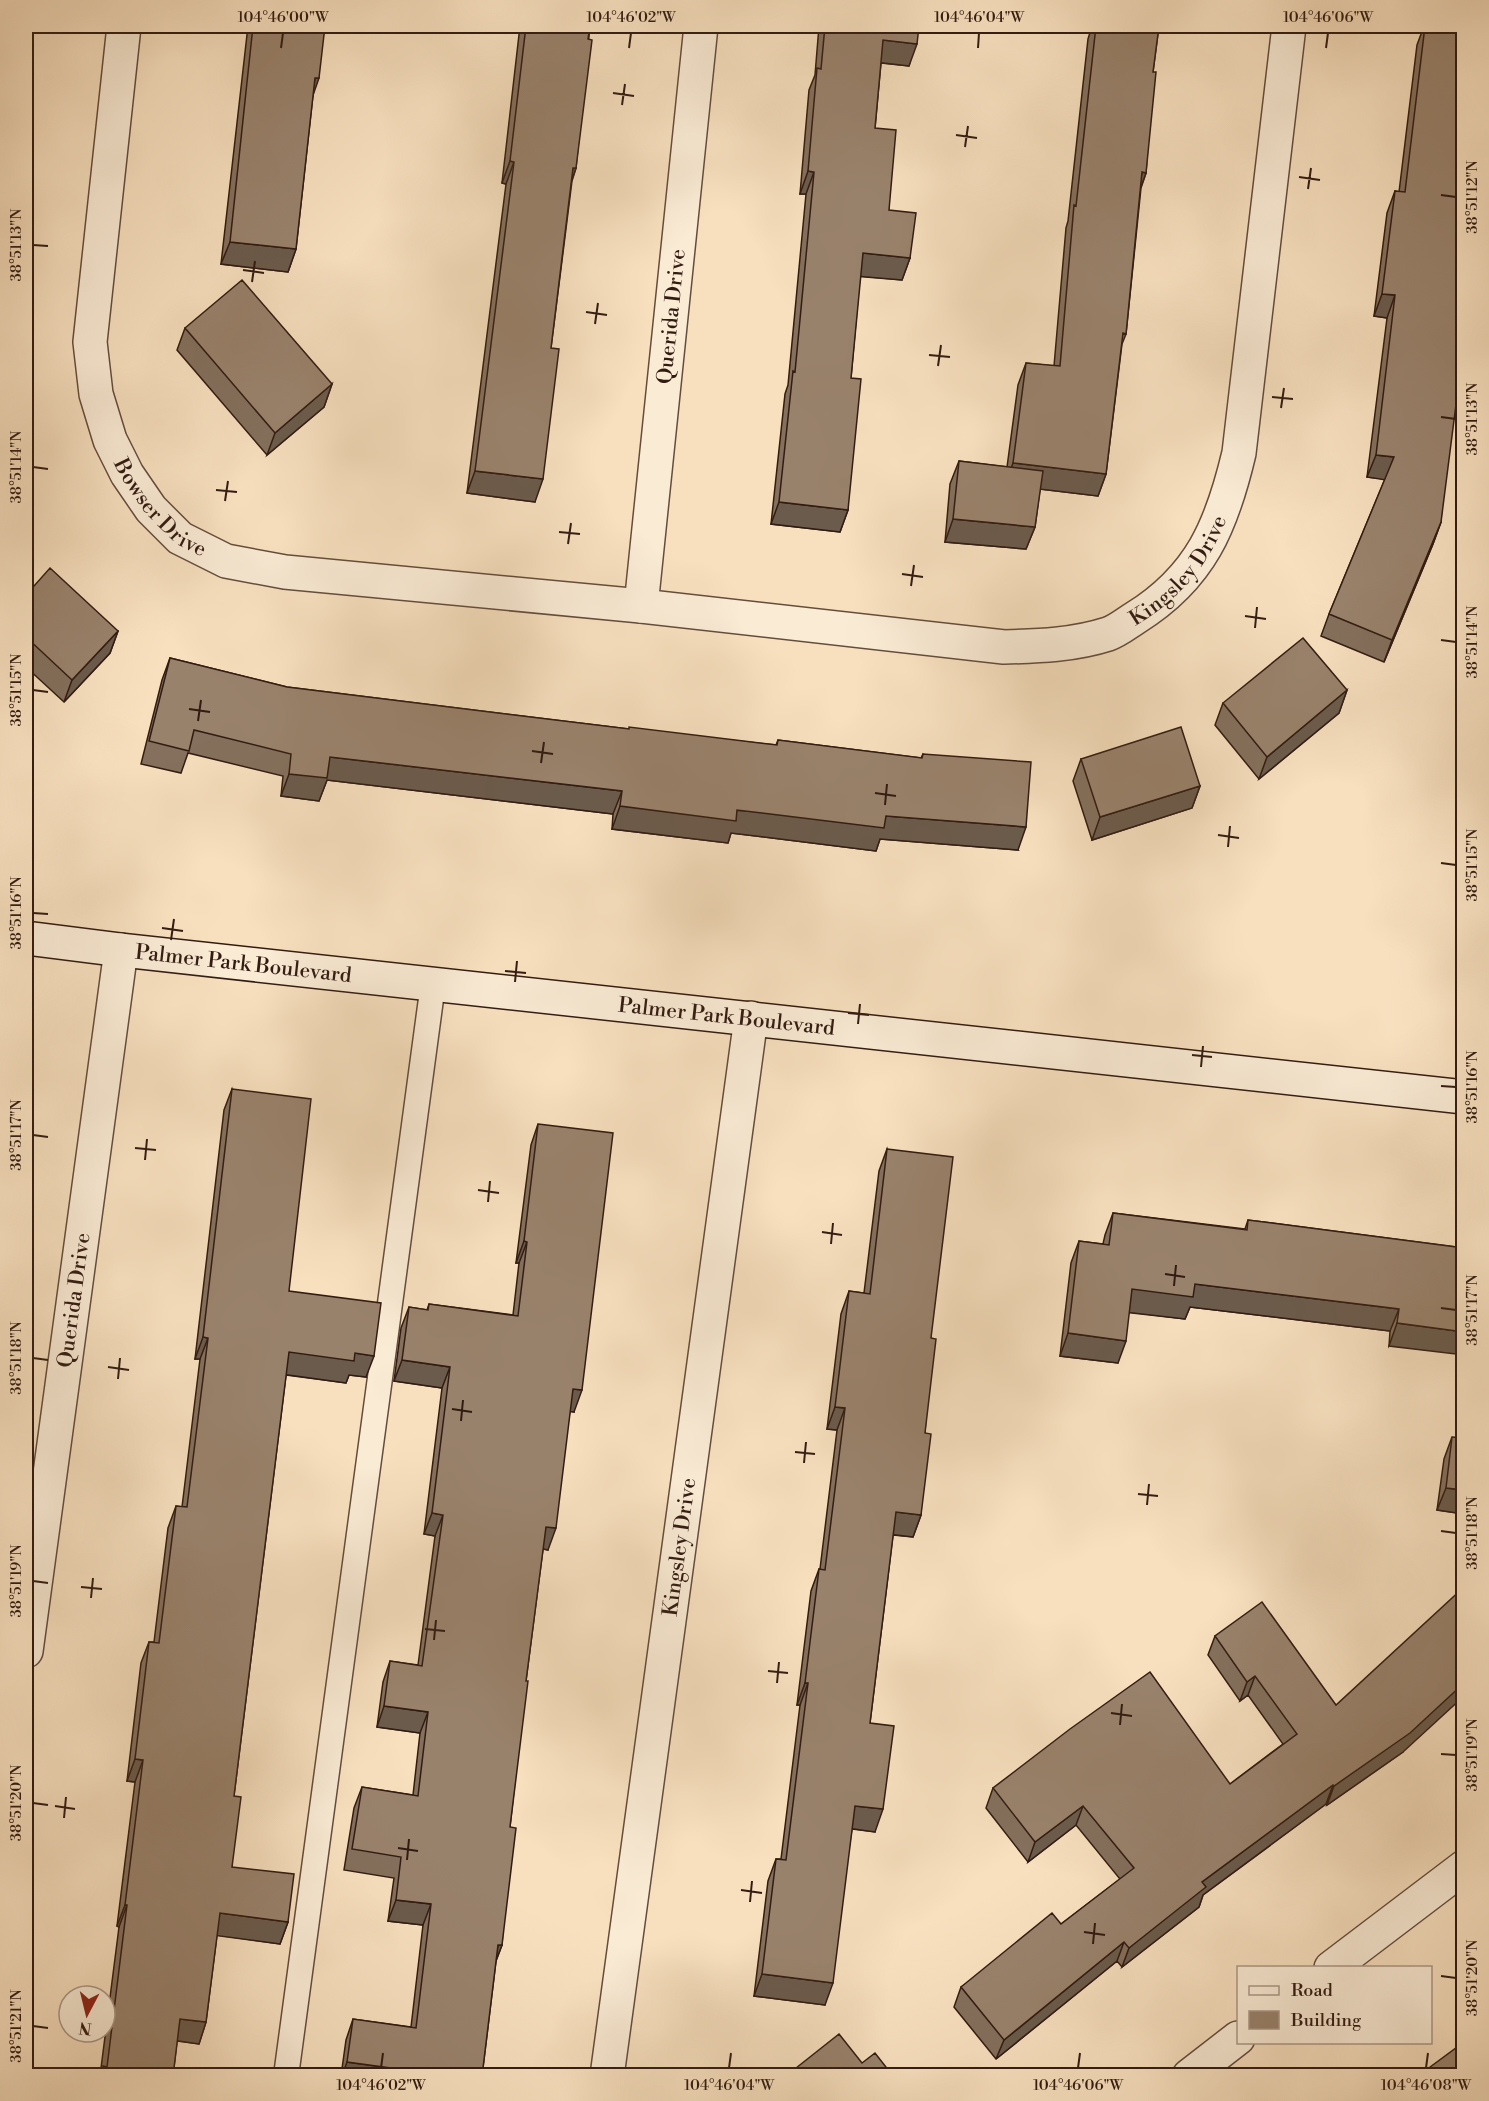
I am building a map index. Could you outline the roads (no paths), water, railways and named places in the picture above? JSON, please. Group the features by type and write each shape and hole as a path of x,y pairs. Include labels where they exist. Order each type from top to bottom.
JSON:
{"street":[{"name":"Bowser Drive","path":"124,26 90,342 96,394 110,440 127,474 151,509 180,538 226,561 285,572 641,606"},
{"name":"Querida Drive","path":"641,606 700,26"},
{"name":"Kingsley Drive","path":"641,606 1004,647 1060,645 1110,634 1154,606 1190,572 1212,536 1228,497 1239,453 1289,26"},
{"name":"Palmer Park Boulevard","path":"26,938 1464,1096"},
{"name":"Querida Drive","path":"26,1651 121,950"},
{"name":"Kingsley Drive","path":"607,2076 751,1018"},
{"path":"1334,1966 1464,1867"},
{"path":"1189,2076 1237,2040"}],"lane":[{"path":"286,2076 433,984"}]}
